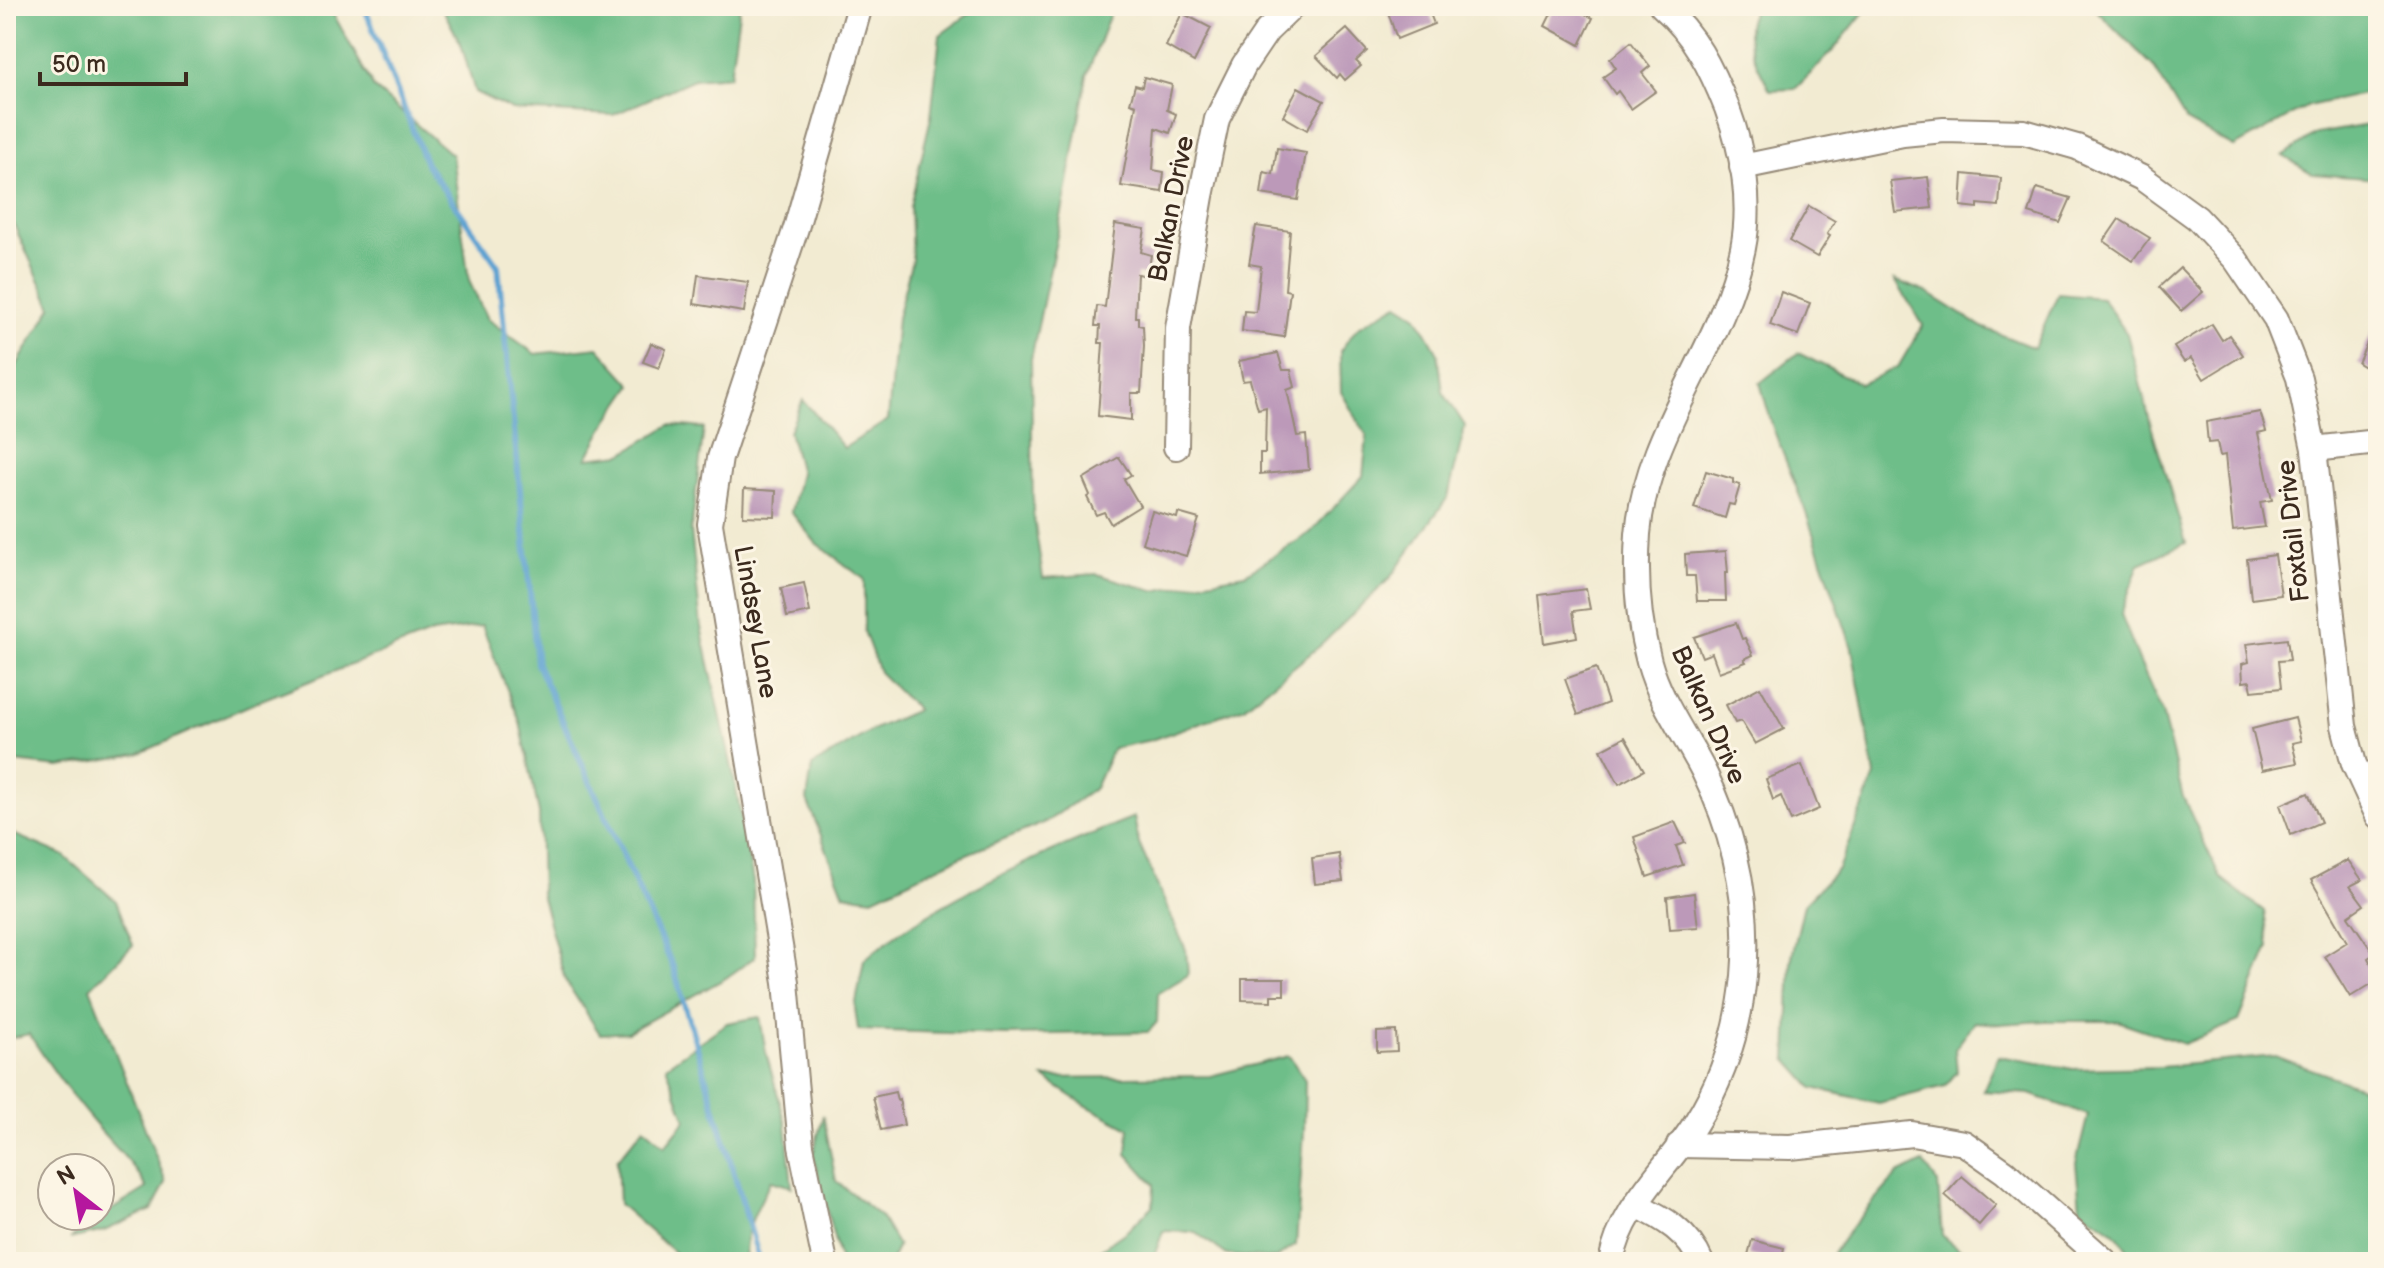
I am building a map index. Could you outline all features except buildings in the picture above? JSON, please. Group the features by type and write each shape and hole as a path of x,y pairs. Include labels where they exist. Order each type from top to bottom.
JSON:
{"street":[{"name":"Lindsey Lane","path":"825,1262 801,1146 786,982 710,524 720,458 796,228 860,6"},
{"name":"Balkan Drive","path":"1176,447 1178,328 1217,119 1244,65 1267,31 1293,6"},
{"name":"Balkan Drive","path":"1611,1262 1627,1218 1694,1126 1714,1091 1738,1017 1744,975 1745,911 1735,850 1705,773 1668,709 1649,663 1635,585 1638,530 1646,485 1664,433 1730,293 1743,248 1747,207 1734,128 1710,65 1680,21 1662,6"},
{"name":"Foxtail Drive","path":"1742,167 1903,134 1944,130 2024,132 2077,147 2142,178 2197,218 2236,260 2276,319 2299,378 2314,449 2344,726 2354,764 2378,816"},
{"path":"2314,449 2378,442"},
{"path":"1679,1145 1790,1147 1912,1134 1964,1143 2005,1172 2106,1262"},
{"path":"1636,1205 1663,1218 1684,1236 1701,1262"}],"green space":[{"path":"6,6 329,6 374,88 452,155 469,281 487,319 535,354 598,347 632,385 587,458 622,454 670,425 704,428 691,530 701,627 753,881 755,957 726,978 628,1032 600,1034 565,980 541,894 539,813 520,722 482,626 432,633 259,701 138,754 59,767 6,761 6,383 52,307 6,208"},
{"path":"441,6 740,6 730,76 694,79 613,115 512,110 475,92 461,44"},
{"path":"980,6 1113,6 1087,75 1031,359 1033,512 1043,578 1097,574 1154,591 1245,574 1310,533 1363,476 1367,436 1341,392 1340,351 1357,328 1398,304 1417,316 1438,353 1443,392 1465,426 1448,497 1389,579 1321,645 1244,707 1151,740 1113,748 1095,788 1046,822 962,856 873,898 844,894 807,800 812,766 876,728 917,710 879,672 864,631 864,579 816,543 791,512 800,473 789,431 803,400 844,448 888,420 897,318 912,260 910,206 931,117 940,35"},
{"path":"1757,6 1869,6 1830,54 1795,89 1770,90 1748,37 1748,26"},
{"path":"2092,6 2378,6 2378,94 2368,93 2308,106 2234,147 2186,121 2153,66"},
{"path":"2378,126 2378,179 2313,174 2283,156 2316,134"},
{"path":"1895,280 1926,292 1982,327 2034,348 2058,294 2102,298 2127,334 2186,543 2139,564 2121,614 2162,712 2183,797 2220,877 2264,911 2269,947 2239,1021 2184,1044 2118,1021 1975,1022 1955,1049 1957,1072 1945,1086 1879,1103 1813,1088 1787,1059 1791,961 1804,904 1838,869 1875,776 1852,648 1804,507 1773,428 1760,383 1798,353 1861,384 1898,367 1923,325"},
{"path":"1134,817 1139,844 1186,950 1188,975 1158,993 1157,1022 1148,1032 1007,1035 858,1030 855,1008 864,960 891,938 990,880"},
{"path":"6,831 63,855 116,901 133,945 90,988 166,1182 152,1210 116,1226 116,1207 147,1188 129,1162 69,1092 29,1034 6,1039"},
{"path":"760,1017 766,1053 786,1124 792,1187 771,1181 748,1232 747,1262 677,1262 675,1253 619,1204 617,1160 644,1127 665,1146 686,1120 666,1066 727,1023"},
{"path":"1289,1056 1305,1080 1296,1245 1275,1259 1227,1255 1195,1232 1163,1231 1152,1262 1083,1262 1127,1231 1153,1206 1154,1184 1127,1154 1129,1128 1085,1105 1044,1078 1210,1076"},
{"path":"1998,1056 2073,1069 2161,1067 2275,1056 2378,1093 2378,1262 2138,1262 2114,1232 2080,1208 2076,1163 2088,1115 2030,1094 1983,1091"},
{"path":"823,1115 836,1181 881,1217 898,1246 890,1262 840,1262 813,1155"},
{"path":"1923,1162 1938,1183 1942,1235 1975,1262 1827,1262 1853,1225 1898,1174"},
{"path":"79,1232 100,1232 70,1239"}],"waterway":[{"path":"364,6 426,164 498,266 537,664 674,969 760,1262"}]}
